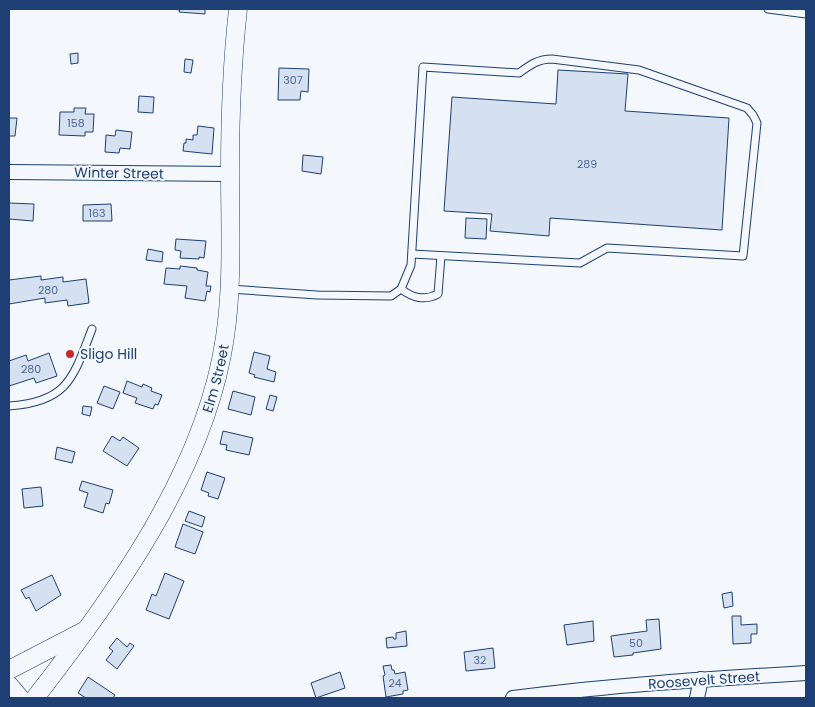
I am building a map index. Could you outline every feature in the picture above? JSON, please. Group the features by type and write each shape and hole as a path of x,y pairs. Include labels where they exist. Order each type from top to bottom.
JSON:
{"street":[{"name":"Elm Street","path":"35,698 88,628 127,572 177,482 197,440 210,406 225,335 229,289 232,73 238,9"},
{"name":"Winter Street","path":"9,172 230,174"},
{"path":"9,670 88,628"},
{"name":"Roosevelt Street","path":"513,698 701,679 806,674"},
{"path":"697,698 701,679"},
{"path":"9,685 20,698"}],"lane":[{"path":"768,9 806,14"},
{"path":"229,289 317,295 392,296 401,288 411,265 423,67 519,73 534,62 552,58 639,70 748,108 754,114 757,123 743,256 607,248 580,263 412,254"},
{"path":"401,288 414,297 432,297 438,294 441,256"},
{"path":"9,406 41,401 61,390 74,374 92,329"}],"building":[{"path":"171,9 205,9 205,14 179,12 180,10"},
{"path":"78,53 78,63 71,64 70,54"},
{"path":"185,59 193,60 191,73 184,72"},
{"path":"279,68 309,69 308,92 301,91 300,100 278,100"},
{"path":"558,70 628,74 625,111 729,118 722,230 550,218 549,236 490,231 492,214 444,211 452,97 556,104"},
{"path":"139,96 154,97 153,113 138,112"},
{"path":"74,108 86,108 85,114 94,114 93,132 85,132 85,136 59,135 60,112 74,112"},
{"path":"9,118 17,118 15,136 9,136"},
{"path":"198,126 214,128 212,154 183,151 186,139 193,140 193,135 197,135"},
{"path":"116,130 132,132 130,149 120,148 119,153 105,152 106,135 115,136"},
{"path":"303,155 323,157 321,174 302,171"},
{"path":"9,203 34,204 33,221 9,219"},
{"path":"111,204 112,221 83,221 83,205"},
{"path":"466,218 487,219 486,239 465,238"},
{"path":"176,239 206,241 204,258 180,258 181,251 175,250"},
{"path":"148,249 163,252 162,262 146,260"},
{"path":"180,266 197,268 197,270 208,272 206,286 211,286 210,292 207,291 205,301 185,298 187,286 164,284 166,268 180,269"},
{"path":"41,276 41,280 63,277 63,282 86,279 89,303 68,306 67,300 45,303 45,298 9,304 9,280"},
{"path":"254,352 270,356 267,369 276,372 274,382 254,377 255,375 249,373"},
{"path":"49,353 57,376 36,383 34,378 9,386 9,361 26,355 28,361"},
{"path":"127,381 142,387 143,384 152,388 151,391 162,395 158,405 155,404 153,409 135,403 137,398 123,393"},
{"path":"104,386 120,392 113,409 97,403"},
{"path":"233,391 255,397 251,415 228,409"},
{"path":"270,395 277,397 273,411 266,409"},
{"path":"83,406 92,407 90,416 82,414"},
{"path":"223,431 253,438 249,455 226,450 227,445 220,444"},
{"path":"112,436 120,441 123,437 139,448 127,466 103,451"},
{"path":"57,447 75,452 72,463 55,459"},
{"path":"207,472 225,478 218,499 208,496 209,493 201,490"},
{"path":"82,481 113,490 109,504 106,503 103,513 84,507 88,493 79,490"},
{"path":"41,487 43,506 24,508 22,489"},
{"path":"189,511 205,517 202,527 185,521"},
{"path":"183,524 203,532 195,554 175,547"},
{"path":"165,573 184,581 169,619 146,610 152,594 156,596"},
{"path":"52,575 61,595 36,611 29,597 26,599 21,590"},
{"path":"732,592 733,606 724,608 722,594"},
{"path":"732,616 741,616 741,625 757,624 757,634 751,634 751,643 733,644"},
{"path":"659,619 661,649 614,657 611,636 647,631 646,620"},
{"path":"593,621 594,641 567,645 564,625"},
{"path":"406,631 407,646 387,648 386,638 393,637 396,639 396,633"},
{"path":"117,638 127,647 130,643 134,646 117,669 106,660 113,651 109,648"},
{"path":"493,648 495,668 466,671 464,652"},
{"path":"391,665 395,674 405,672 408,690 403,691 403,694 386,697 383,666"},
{"path":"340,672 345,688 316,698 311,683"},
{"path":"88,677 115,695 113,698 86,698 78,693"}],"place":[{"name":"Sligo Hill","path":"70,354"}]}
